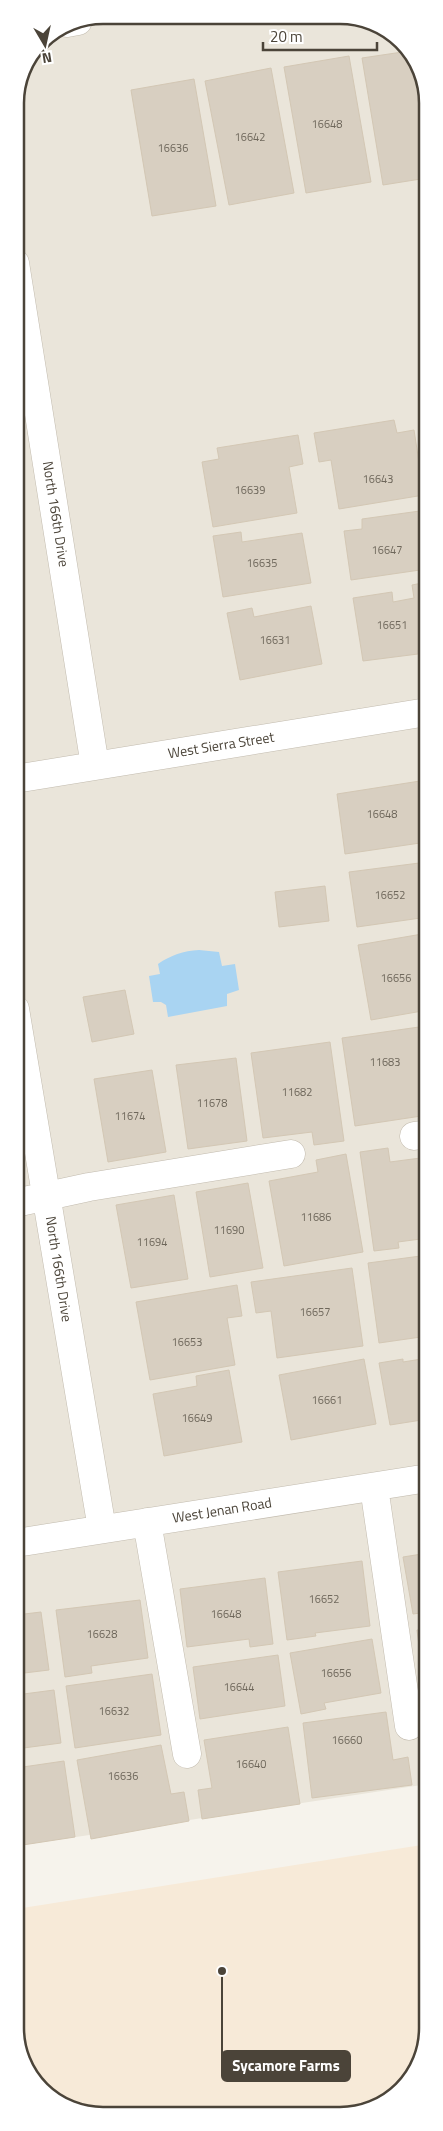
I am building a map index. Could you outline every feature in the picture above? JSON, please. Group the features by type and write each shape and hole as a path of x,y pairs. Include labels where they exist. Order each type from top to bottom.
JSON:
{"street":[{"name":"North 166th Drive","path":"24,370 26,394 95,766"},
{"name":"West Sierra Street","path":"24,778 419,713"},
{"name":"North 166th Drive","path":"24,1060 102,1529"},
{"path":"24,1201 89,1187 290,1154"},
{"name":"West Jenan Road","path":"24,1542 419,1480"},
{"path":"374,1487 409,1726"},
{"path":"147,1522 187,1754"}],"shaded area":[{"path":"93,24 356,25 380,34 400,51 409,63 417,82 419,93 419,1785 24,1845 24,98 26,82 32,68 51,43 63,34"},
{"path":"419,1845 419,2033 418,2044 409,2068 388,2091 361,2105 350,2107 103,2107 77,2103 63,2097 43,2080 26,2049 24,2038 24,1908"}],"water":[{"path":"199,950 219,952 222,966 235,964 239,990 227,994 227,1006 168,1017 166,1005 161,1002 153,1002 149,976 160,974 158,964 168,958 182,952"}],"building":[{"path":"401,52 409,63 417,82 419,93 419,179 383,185 362,58"},
{"path":"349,56 371,182 306,193 284,67"},
{"path":"271,68 294,193 229,205 205,81"},
{"path":"194,79 216,206 152,216 131,90"},
{"path":"394,420 397,433 414,430 419,462 419,496 339,509 331,460 319,462 314,433"},
{"path":"298,435 303,464 289,467 297,513 213,527 202,462 219,459 217,448"},
{"path":"419,511 419,570 351,580 344,531 362,529 362,519"},
{"path":"241,532 242,542 302,533 311,583 223,597 213,536"},
{"path":"419,584 418,654 363,661 353,598 392,592 393,602 414,598 412,585"},
{"path":"311,606 322,664 240,680 227,613 252,608 254,617"},
{"path":"419,781 419,843 345,854 337,794"},
{"path":"419,863 419,918 357,927 349,872"},
{"path":"325,886 329,921 279,927 275,892"},
{"path":"419,935 419,1012 371,1020 358,945"},
{"path":"125,990 134,1034 92,1042 83,997"},
{"path":"419,1027 419,1116 355,1126 342,1038"},
{"path":"330,1042 344,1141 314,1145 312,1132 263,1138 251,1053"},
{"path":"236,1058 247,1141 188,1149 176,1065"},
{"path":"152,1070 166,1152 108,1162 94,1079"},
{"path":"388,1148 390,1162 419,1158 419,1239 398,1242 399,1248 374,1251 360,1152"},
{"path":"346,1154 363,1252 284,1266 269,1181 318,1172 316,1160"},
{"path":"248,1183 263,1268 210,1277 196,1192"},
{"path":"174,1195 188,1279 131,1288 116,1205"},
{"path":"419,1256 419,1337 379,1343 368,1263"},
{"path":"352,1268 363,1346 277,1358 271,1311 256,1313 251,1282"},
{"path":"237,1285 242,1316 227,1318 235,1365 150,1380 136,1302"},
{"path":"364,1359 376,1424 291,1440 279,1375"},
{"path":"403,1359 403,1362 419,1359 419,1420 390,1425 379,1363"},
{"path":"229,1370 242,1442 164,1456 153,1394 197,1386 196,1376"},
{"path":"419,1554 419,1613 413,1614 403,1557"},
{"path":"362,1561 370,1626 315,1633 316,1636 287,1640 278,1572"},
{"path":"265,1578 273,1644 250,1647 249,1639 187,1647 180,1589"},
{"path":"140,1600 148,1658 91,1666 92,1673 65,1677 56,1610"},
{"path":"41,1612 49,1670 24,1673 24,1614"},
{"path":"417,1630 419,1630 419,1646"},
{"path":"372,1639 381,1693 324,1703 326,1709 301,1714 290,1653"},
{"path":"278,1655 285,1706 200,1719 193,1667"},
{"path":"152,1674 161,1735 75,1748 66,1686"},
{"path":"54,1690 61,1743 24,1748 24,1694"},
{"path":"386,1712 393,1760 408,1757 412,1785 312,1798 303,1723"},
{"path":"288,1727 300,1804 202,1819 198,1790 212,1788 204,1740"},
{"path":"161,1745 171,1794 184,1792 189,1821 91,1839 77,1760"},
{"path":"64,1761 75,1837 24,1845 24,1767"}],"place":[{"name":"Sycamore Farms","path":"222,1971"}]}
